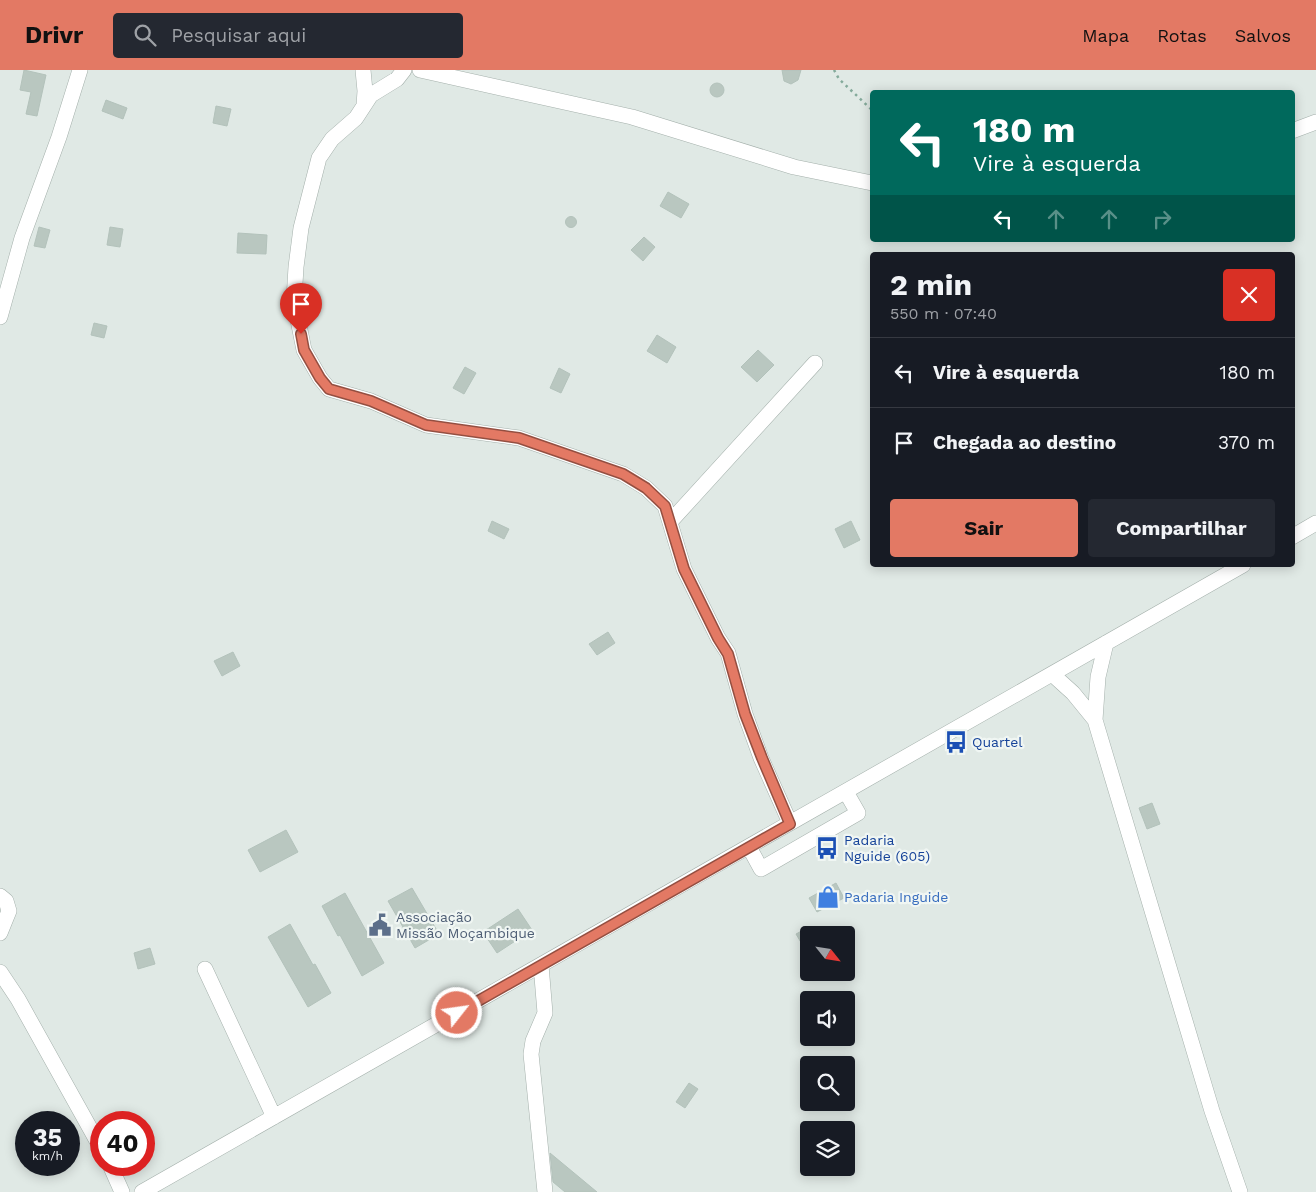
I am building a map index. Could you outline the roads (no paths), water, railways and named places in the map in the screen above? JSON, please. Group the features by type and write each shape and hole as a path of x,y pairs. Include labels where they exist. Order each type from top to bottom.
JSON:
{"street":[{"path":"0,317 22,238 59,137 80,70"},
{"path":"363,70 366,91 363,109"},
{"path":"404,70 397,79 371,95 356,118 332,139 319,158 301,228 294,300 304,350 320,378 329,389 371,401 426,425 519,438 623,474 658,497 665,506 684,569 718,638 728,654 745,714 790,824"},
{"path":"420,70 632,118 794,168 870,183"},
{"path":"1295,130 1316,122"},
{"path":"670,522 815,363"},
{"path":"1295,535 1316,523"},
{"path":"142,1192 1239,567"},
{"path":"1106,643 1098,677 1095,720 1212,1111 1240,1192"},
{"path":"1052,674 1073,693 1095,720"},
{"path":"749,847 761,869 858,813 846,792"},
{"path":"0,896 6,901 9,911 0,933"},
{"path":"541,965 545,1013 533,1041 531,1054 545,1192"},
{"path":"205,969 274,1117"},
{"path":"0,972 18,999 90,1128"},
{"path":"115,1176 122,1192"}],"place":[{"name":"Quartel","path":"956,742"},
{"name":"Padaria Nguide (605)","path":"827,848"},
{"name":"Padaria Inguide","path":"828,897"},
{"name":"Associação Missão Moçambique","path":"380,925"}]}
